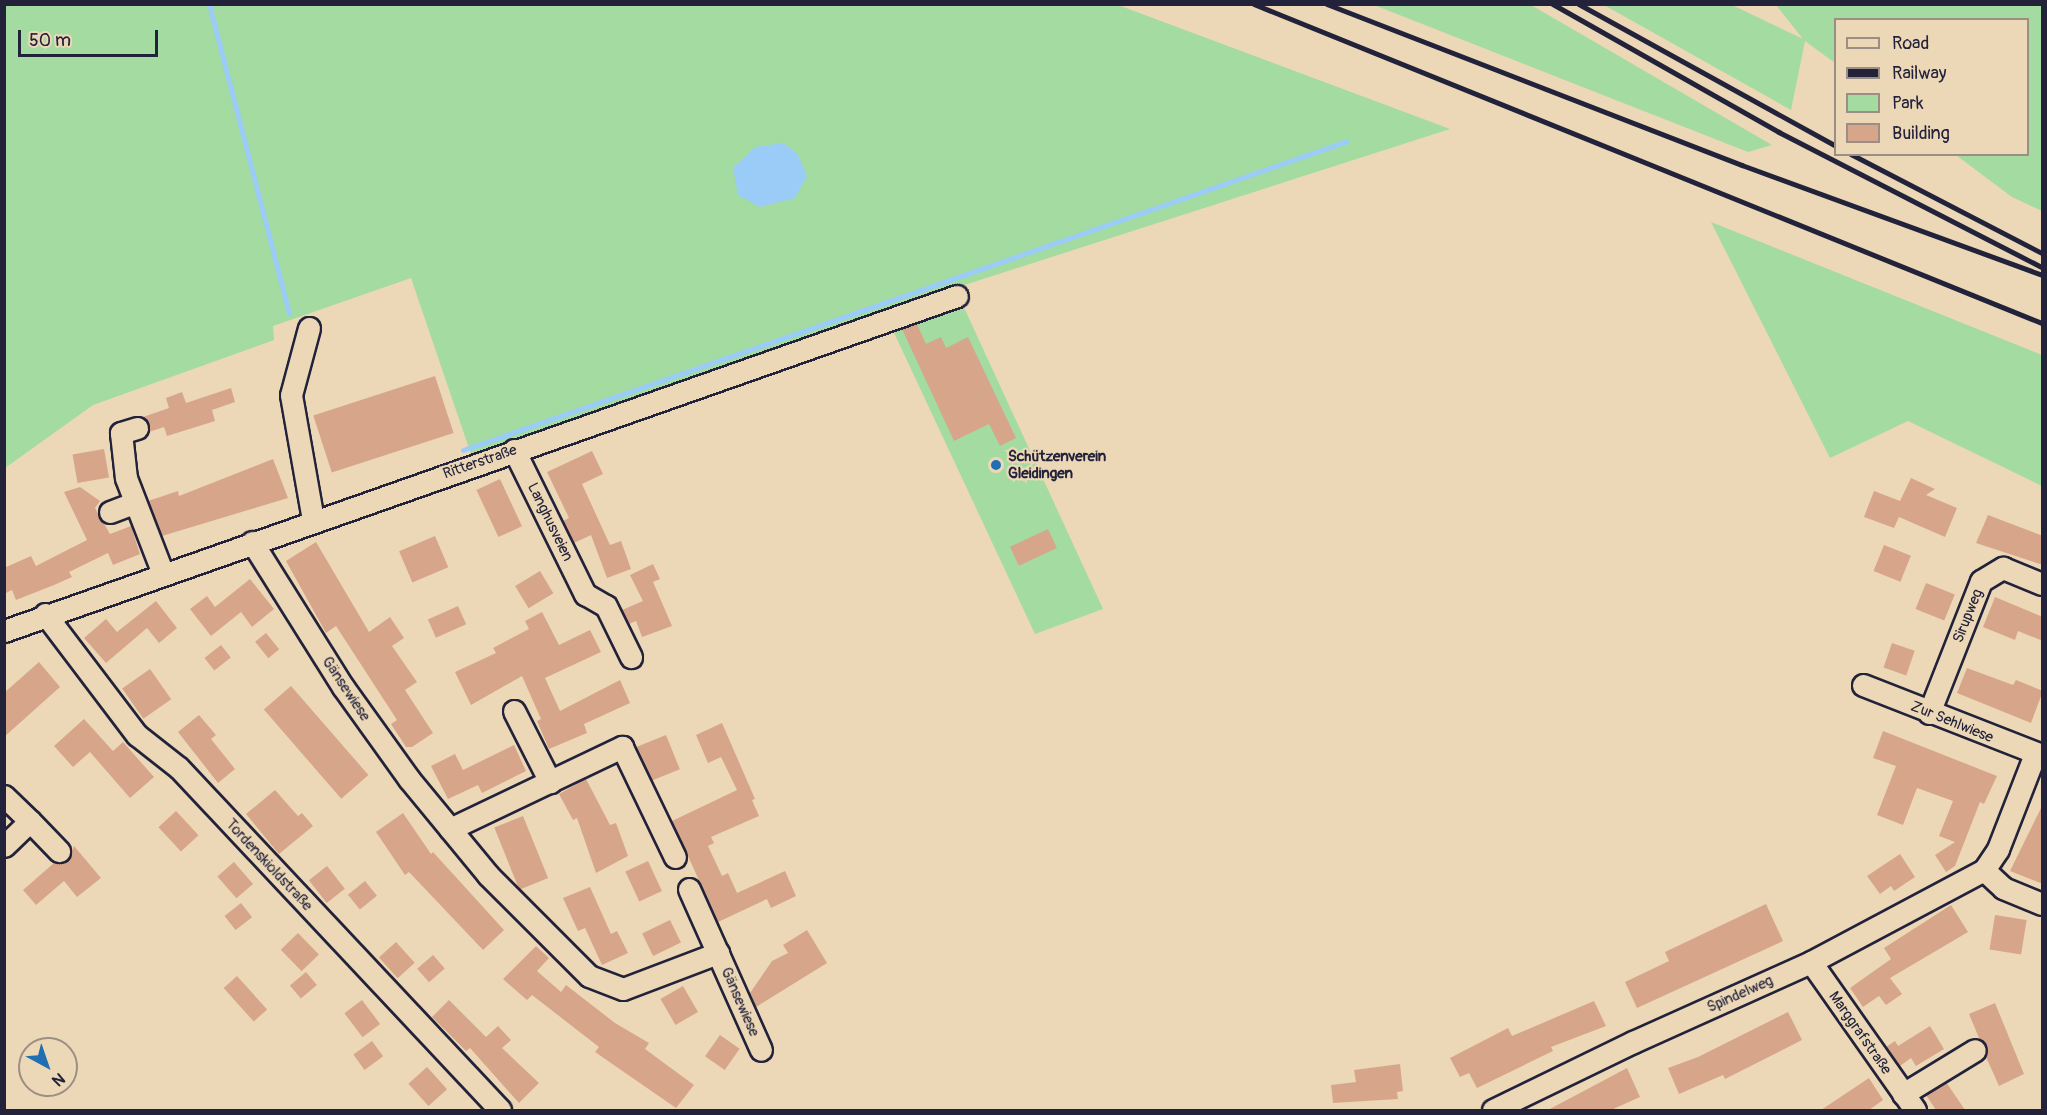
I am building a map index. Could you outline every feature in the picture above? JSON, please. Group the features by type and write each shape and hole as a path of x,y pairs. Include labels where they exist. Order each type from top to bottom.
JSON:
{"street":[{"name":"Ritterstraße","path":"4,631 45,614 957,296"},
{"path":"309,328 291,395 313,520"},
{"path":"137,428 121,433 134,503 163,573"},
{"name":"Langhusveien","path":"514,450 585,594 606,606 631,657"},
{"path":"110,512 134,503"},
{"name":"Gänsewiese","path":"252,542 343,687 450,829 531,922 589,976 623,989 718,953"},
{"name":"Sirupweg","path":"1929,713 1981,581 2003,568 2043,584"},
{"name":"Tordenskioldstraße","path":"45,614 137,735 179,768 500,1110"},
{"name":"Zur Sehlwiese","path":"1863,685 1929,713 2039,754"},
{"path":"514,711 550,782"},
{"path":"450,829 622,747 675,857"},
{"path":"2039,754 1998,849 1984,870 2003,888 2043,904"},
{"path":"4,796 59,850"},
{"path":"4,846 30,821"},
{"name":"Spindelweg","path":"1494,1110 1633,1042 1811,962 1984,870"},
{"name":"Gänsewiese","path":"690,889 761,1050"},
{"name":"Marggrafstraße","path":"1811,962 1906,1104"},
{"path":"1906,1104 1975,1050"}],"green space":[{"path":"5,5 1118,5 1450,129 955,288 1103,609 1035,634 889,322 474,463 411,278 273,326 274,340 93,405 5,468"},
{"path":"1374,5 1531,5 1772,145 1748,152"},
{"path":"1604,5 1732,5 1803,39 1776,5 2042,5 2042,211 2012,197 1957,156 2029,156 2029,18 1834,18 1834,62 1805,41 1791,110"},
{"path":"1711,222 2042,355 2042,486 1908,421 1830,458"}],"water":[{"path":"783,143 797,153 807,176 795,198 760,207 738,195 733,168 755,147"}],"building":[{"path":"917,324 926,344 941,337 946,348 968,337 1016,438 1000,446 989,424 954,441 902,329"},
{"path":"435,376 454,433 332,473 313,416"},
{"path":"231,388 235,402 212,410 215,421 167,436 164,427 149,432 149,424 143,417 169,408 166,398 182,392 186,403"},
{"path":"104,449 109,478 78,483 72,455"},
{"path":"592,451 603,474 582,484 610,545 621,541 631,569 607,578 591,535 574,543 563,521 569,518 547,472"},
{"path":"273,459 288,498 162,536 148,501 178,491 179,496"},
{"path":"1911,478 1935,489 1926,495 1957,508 1945,537 1899,517 1894,528 1864,517 1874,491 1900,501"},
{"path":"500,479 522,526 498,537 476,490"},
{"path":"80,487 100,501 95,508 110,534 131,526 140,554 113,565 108,553 69,572 72,577 16,600 12,590 4,594 4,568 31,556 36,566 87,540 64,492"},
{"path":"1988,515 2043,536 2043,565 1976,543"},
{"path":"1048,529 1057,548 1019,566 1010,547"},
{"path":"435,536 448,567 412,583 399,551"},
{"path":"316,542 369,632 390,617 404,638 392,646 417,682 405,690 433,733 412,747 406,747 391,724 397,720 336,626 326,633 286,561"},
{"path":"1884,545 1911,556 1900,582 1874,571"},
{"path":"653,564 660,579 653,582 672,626 642,637 636,621 629,624 622,610 643,601 630,575"},
{"path":"540,571 553,593 529,608 515,586"},
{"path":"250,579 274,609 252,627 241,612 211,636 190,609 207,596 215,607"},
{"path":"1926,583 1955,595 1944,621 1916,609"},
{"path":"1995,597 2043,617 2043,641 2018,631 2015,640 1983,627"},
{"path":"156,601 177,628 159,643 147,628 106,663 84,638 106,619 117,632"},
{"path":"458,606 466,624 436,638 428,619"},
{"path":"542,612 559,645 590,630 601,652 545,678 560,711 620,680 630,703 584,724 587,733 549,749 537,721 541,719 522,676 471,705 455,672 496,653 493,648 529,629 525,621"},
{"path":"266,633 279,649 268,658 255,642"},
{"path":"1892,643 1915,651 1906,675 1884,668"},
{"path":"221,645 231,658 214,671 204,658"},
{"path":"39,662 60,687 4,737 4,693"},
{"path":"1967,668 2013,685 2016,680 2043,691 2031,723 1957,693"},
{"path":"150,669 171,699 143,719 122,689"},
{"path":"291,686 368,775 341,799 264,710"},
{"path":"199,715 216,735 211,739 235,769 218,783 178,732"},
{"path":"84,719 113,751 123,742 154,777 130,798 90,752 73,767 54,746"},
{"path":"722,723 755,799 752,800 759,816 711,837 714,843 708,846 722,876 728,873 737,893 785,871 796,896 771,908 767,899 718,922 672,821 737,790 721,757 708,763 696,735"},
{"path":"1883,731 1997,776 1984,804 1980,802 1955,866 1946,872 1935,855 1955,842 1939,836 1953,801 1917,788 1903,825 1877,815 1896,766 1873,758"},
{"path":"666,735 680,769 650,781 636,747"},
{"path":"514,745 526,771 482,793 478,785 448,799 431,766 455,754 463,770"},
{"path":"586,779 610,825 616,823 628,856 596,873 577,818 573,820 559,794"},
{"path":"275,790 298,816 302,813 313,826 279,854 246,814"},
{"path":"2043,804 2043,884 2010,871"},
{"path":"176,811 199,835 181,852 158,827"},
{"path":"403,813 431,854 433,852 504,930 483,950 409,872 405,875 376,832"},
{"path":"523,816 548,878 519,890 494,828"},
{"path":"74,846 101,878 77,897 64,881 36,905 23,890 54,863 67,861"},
{"path":"1900,854 1915,877 1894,891 1891,886 1880,894 1867,876"},
{"path":"648,861 662,891 639,901 625,872"},
{"path":"234,862 253,884 236,898 217,876"},
{"path":"327,866 345,889 327,903 309,880"},
{"path":"365,881 377,896 360,910 348,895"},
{"path":"590,887 611,934 617,931 628,953 602,965 585,928 578,931 563,898"},
{"path":"241,903 252,917 236,930 224,916"},
{"path":"1766,904 1783,941 1637,1008 1625,982 1669,961 1665,952"},
{"path":"1951,905 1968,932 1890,978 1902,994 1886,1005 1879,996 1863,1007 1850,988 1891,959 1884,948"},
{"path":"1995,915 2027,920 2021,955 1990,950"},
{"path":"670,920 681,942 653,956 642,934"},
{"path":"807,930 827,963 756,1007 750,993 772,961 788,953 783,945"},
{"path":"298,933 319,955 302,971 281,950"},
{"path":"396,942 415,963 398,978 379,957"},
{"path":"536,946 549,958 537,971 561,992 566,985 615,1023 649,1043 645,1049 694,1085 676,1108 595,1052 599,1047 532,995 527,1000 503,979"},
{"path":"433,955 445,969 429,982 417,969"},
{"path":"306,972 317,985 301,999 290,985"},
{"path":"237,976 267,1009 254,1021 224,988"},
{"path":"683,986 698,1012 675,1025 660,999"},
{"path":"362,1000 380,1024 362,1037 344,1013"},
{"path":"449,1000 486,1037 498,1026 511,1040 502,1048 539,1083 519,1103 470,1048 466,1051 432,1017"},
{"path":"1594,1001 1606,1026 1551,1047 1553,1051 1477,1088 1469,1073 1460,1077 1450,1058 1508,1028 1512,1036"},
{"path":"1995,1003 2024,1074 1999,1086 1986,1057 1986,1044 1979,1038 1969,1014"},
{"path":"1788,1012 1802,1040 1725,1079 1723,1075 1679,1094 1668,1068 1698,1057"},
{"path":"1930,1026 1944,1049 1916,1066 1911,1058 1900,1066 1886,1047 1895,1041 1898,1046"},
{"path":"720,1035 740,1049 725,1070 705,1056"},
{"path":"372,1041 383,1056 365,1070 353,1055"},
{"path":"1400,1064 1403,1091 1397,1092 1398,1099 1333,1103 1331,1085 1356,1082 1354,1070"},
{"path":"427,1067 447,1089 428,1106 408,1084"},
{"path":"1627,1068 1640,1097 1611,1110 1548,1110"},
{"path":"1869,1078 1883,1100 1869,1110 1821,1110"},
{"path":"1946,1082 1965,1110 1936,1110 1926,1095"}],"waterway":[{"path":"209,4 289,313"},
{"path":"463,450 1347,141"}],"railway":[{"path":"1254,4 2042,323"},
{"path":"1327,4 1742,165 2042,275"},
{"path":"1553,4 1779,132 2042,267"},
{"path":"1579,4 1834,145"},
{"path":"1855,156 2042,253"}],"place":[{"name":"Schützenverein Gleidingen","path":"996,465"}]}
